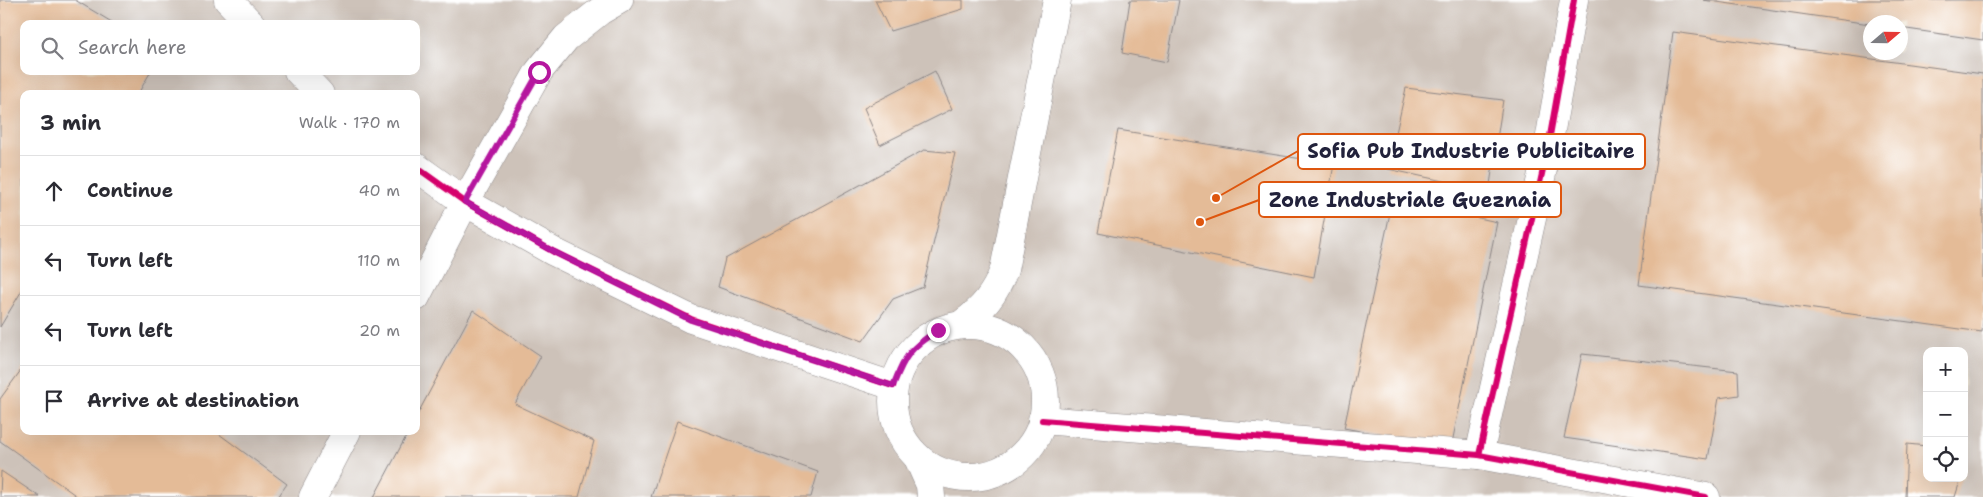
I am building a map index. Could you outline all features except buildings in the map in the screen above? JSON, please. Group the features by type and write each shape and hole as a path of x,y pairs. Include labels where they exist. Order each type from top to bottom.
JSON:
{"street":[{"path":"228,0 247,20"},
{"path":"420,289 465,202 539,72 566,38 600,11 619,0"},
{"path":"962,324 988,302 998,287 1004,270 1057,0"},
{"path":"1479,455 1548,147 1574,0"},
{"path":"302,75 316,90"},
{"path":"420,170 465,202 554,252 691,320 893,386"},
{"path":"1004,270 1006,306 1018,343"},
{"path":"962,324 983,325 1002,331 1018,343 1032,359 1041,378 1045,399 1042,420 1034,440 1021,457 1004,469 984,476 966,477 949,475 933,468 918,458 906,444 896,426 892,406 893,386 902,363 917,343 938,330 962,324"},
{"path":"1042,420 1479,455 1706,497"},
{"path":"313,497 345,435"},
{"path":"918,458 930,485 931,497"},
{"path":"960,497 984,476"}],"shaded area":[{"path":"0,0 1983,0 1983,497 0,497"}],"cycle path":[{"path":"1479,455 1548,147 1574,0"},
{"path":"420,170 465,202 554,252 691,319 893,386"},
{"path":"1042,420 1479,455 1706,497"}],"place":[{"name":"Sofia Pub Industrie Publicitaire","path":"1216,198"},
{"name":"Zone Industriale Gueznaia","path":"1200,222"}],"route":[{"path":"539,72 465,202 554,252 691,320 893,386 902,363 917,343 938,330"}]}
